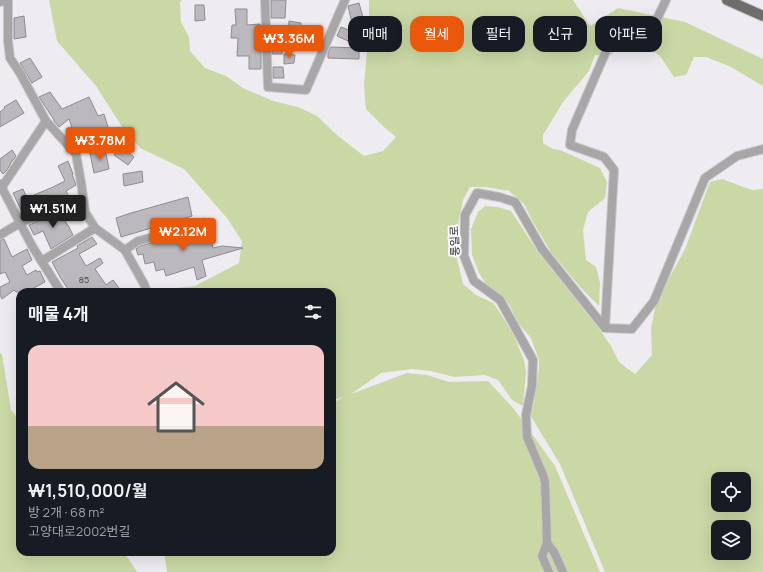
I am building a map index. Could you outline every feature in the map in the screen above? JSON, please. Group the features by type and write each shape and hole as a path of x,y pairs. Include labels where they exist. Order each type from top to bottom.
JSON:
{"main road":[{"path":"728,0 763,16"},
{"path":"740,0 763,13"}],"street":[{"path":"0,2 8,0 4,43 10,58 20,73 46,121 76,154 85,212 95,228 125,250 145,288"},
{"path":"265,0 268,87 306,90 345,0"},
{"path":"666,0 653,27 610,42 572,130 570,145 604,157 614,170 605,328 632,329 654,301 705,178 737,156 763,149"},
{"path":"46,121 1,185 32,246 59,288"},
{"name":"통일로","path":"547,543 545,482 526,437 526,415 532,386 533,360 500,300 474,281 464,256 465,215 477,193 515,202 542,249 605,328"},
{"path":"0,236 20,223 57,207"},
{"path":"125,250 138,241 192,227"},
{"path":"42,261 95,228"},
{"path":"547,543 542,556 549,572"},
{"path":"547,543 554,552 563,572"}],"green space":[{"path":"49,0 182,0 180,2 181,22 189,37 190,51 205,68 226,76 243,88 273,101 298,107 317,116 338,136 364,156 383,151 396,137 366,109 364,85 367,52 402,52 402,16 369,16 369,0 573,0 583,16 533,16 533,52 587,52 587,21 590,26 595,23 595,52 614,52 611,55 595,55 589,71 563,102 543,135 543,143 553,149 560,150 600,168 607,182 605,198 588,212 583,230 586,260 596,267 600,283 599,306 581,288 551,252 524,204 509,191 486,187 470,187 463,200 459,219 456,254 463,284 476,295 493,303 514,336 524,360 526,372 523,406 512,400 498,380 485,375 454,377 431,371 412,369 381,373 351,394 407,373 427,375 449,382 488,381 514,409 555,466 600,572 167,572 165,556 336,556 336,401 344,397 336,399 336,288 177,288 195,286 239,263 242,241 227,218 184,169 140,148 121,125 96,86 57,41"},
{"path":"618,8 656,16 606,16"},
{"path":"662,17 685,22 763,59 763,86 731,67 706,57 694,57 686,75 674,77 660,56 654,52 662,52"},
{"path":"722,179 752,190 763,189 763,572 605,572 560,464 530,415 534,403 539,368 539,360 531,338 518,323 509,304 486,284 479,273 472,255 471,229 478,212 485,206 498,207 511,211 538,252 597,326 611,346 619,362 635,374 652,355 651,328 656,304 685,249 710,182"},
{"path":"0,353 2,354 11,410 16,416 16,556 127,556 137,572 0,572"}],"building":[{"path":"271,0 286,0 285,18 271,18"},
{"path":"359,3 363,16 350,16 348,6"},
{"path":"195,5 204,5 205,20 195,21"},
{"path":"235,9 247,9 247,25 260,24 261,69 249,69 249,56 237,56 238,38 231,38 232,25 236,25"},
{"path":"24,16 26,37 14,39 14,18"},
{"path":"289,21 301,23 300,37 288,36"},
{"path":"341,27 348,30 348,41 337,36"},
{"path":"272,31 284,31 282,54 272,54"},
{"path":"331,47 348,48 348,52 359,52 359,59 328,58 328,52"},
{"path":"284,54 295,55 294,63 284,64"},
{"path":"30,58 42,77 32,83 20,63"},
{"path":"273,67 283,67 284,78 273,78"},
{"path":"50,92 62,109 89,97 98,116 104,114 108,127 87,134 91,145 81,148 69,119 59,127 39,97"},
{"path":"16,100 24,113 0,127 0,112 5,108 4,107"},
{"path":"120,146 134,157 128,165 114,155"},
{"path":"105,149 109,169 94,173 90,153"},
{"path":"12,150 16,156 3,174 0,170 0,159"},
{"path":"68,161 76,185 66,191 75,208 65,214 58,195 45,201 46,204 25,215 24,213 23,214 13,193 23,189 27,198 65,181 58,166"},
{"path":"142,171 143,182 124,186 123,174"},
{"path":"188,197 192,216 121,237 116,218"},
{"path":"61,211 73,235 51,249 43,231 34,235 29,225"},
{"path":"205,218 213,248 222,246 243,248 202,260 206,276 197,280 194,267 166,276 164,269 156,271 154,262 145,264 143,254 138,255 136,249 140,246 198,231 196,221"},
{"path":"92,237 97,244 79,254 86,266 100,258 103,263 95,269 106,285 113,280 119,288 67,288 52,262 78,248 77,246"},
{"path":"4,239 12,257 27,249 32,260 22,266 27,275 36,270 37,272 40,271 45,282 34,288 16,288 16,292 14,290 2,299 0,295 0,287 10,282 5,272 0,274 0,240"}]}
